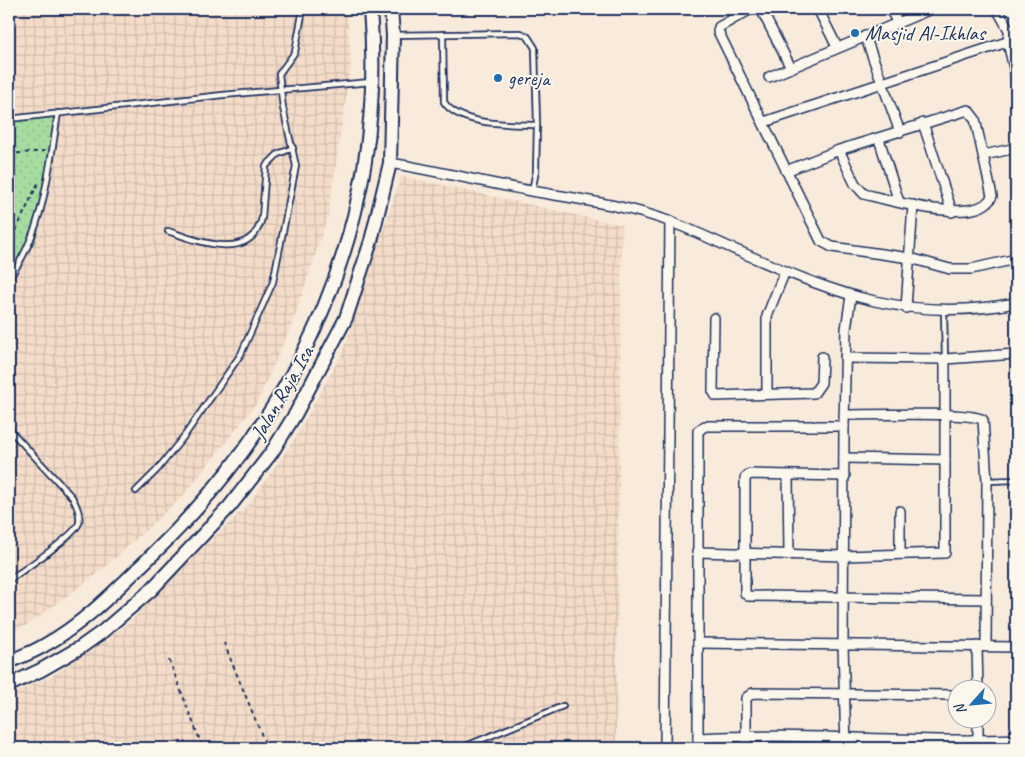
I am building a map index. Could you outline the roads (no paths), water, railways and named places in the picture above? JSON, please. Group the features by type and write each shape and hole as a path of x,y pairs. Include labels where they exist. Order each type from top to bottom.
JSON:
{"main road":[{"name":"Jalan Raja Isa","path":"9,662 44,646 77,624 159,549 217,486 291,378 320,319 349,239 366,161 373,82 370,9"},
{"name":"Jalan Raja Isa","path":"9,685 65,657 102,632 127,612 211,528 252,479 296,413 346,318 371,242 390,164 393,35 391,9"},
{"path":"373,82 392,83"}],"street":[{"path":"751,9 719,26 718,31 764,122 817,236 825,244 832,247 910,258 943,268 958,270 1016,259"},
{"path":"761,9 791,68"},
{"path":"818,9 837,47"},
{"path":"890,9 898,23"},
{"path":"769,77 931,9"},
{"path":"997,9 1013,39 1016,76"},
{"path":"865,36 900,132"},
{"path":"764,122 882,81 1013,39"},
{"path":"786,171 839,150 968,110 974,119 984,155 992,196 990,202 984,206 952,212 899,202 861,192 839,150"},
{"path":"923,123 952,212"},
{"path":"879,139 899,202"},
{"path":"984,155 1016,148"},
{"path":"390,164 585,199 670,222 785,271 851,296 906,308 944,311 992,308 1016,303"},
{"path":"906,308 913,205"},
{"path":"665,748 670,222"},
{"path":"768,394 767,316 785,271"},
{"path":"846,748 846,694 843,645 844,415 845,358 851,296"},
{"path":"714,318 712,391 718,396 814,393 821,383 822,357"},
{"path":"845,358 944,359 1016,354"},
{"path":"698,552 844,556 945,553 944,359"},
{"path":"844,415 945,415 978,417 983,420 987,481 986,600 979,680"},
{"path":"698,748 697,434 700,428 705,426 844,426"},
{"path":"844,458 945,460"},
{"path":"845,476 750,474 745,478 744,554 745,593 748,596 986,600"},
{"path":"788,476 789,555"},
{"path":"900,511 900,553"},
{"path":"698,644 1016,647"},
{"path":"746,748 746,698 749,694 948,694"},
{"path":"978,730 978,744"},
{"path":"698,738 745,735 846,737 933,744 978,744 1016,739"}],"lane":[{"path":"136,491 157,470 185,436 241,354 255,327 273,282 295,176 293,148 280,90 279,74 295,52 303,9"},
{"path":"393,35 521,33 528,37 535,48 537,125 536,171 532,191"},
{"path":"442,34 444,102 448,108 461,117 537,125"},
{"path":"9,119 373,82"},
{"path":"9,278 32,235 42,204 58,113"},
{"path":"168,232 216,246 227,246 251,238 260,225 262,218 266,166 278,154 293,148"},
{"path":"944,311 944,359"},
{"path":"9,429 72,497 77,505 79,518 74,532 9,580"},
{"path":"987,481 1016,480"},
{"path":"461,748 563,706"}],"place":[{"name":"Masjid Al-Ikhlas","path":"855,33"},
{"name":"gereja","path":"498,78"}]}
